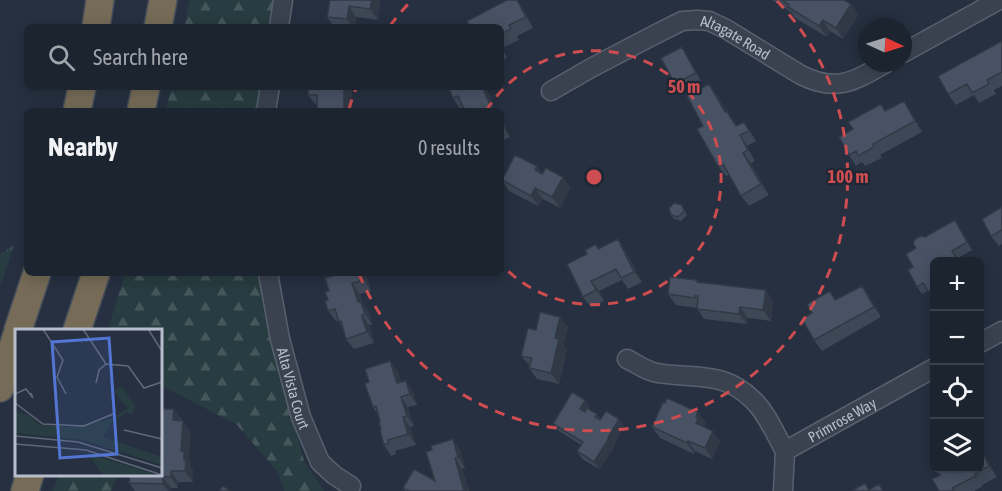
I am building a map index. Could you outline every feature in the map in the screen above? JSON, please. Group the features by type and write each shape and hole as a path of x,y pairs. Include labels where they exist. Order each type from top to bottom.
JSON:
{"highway":[{"path":"96,24 100,0"},
{"path":"159,24 163,0"},
{"path":"78,108 81,90"},
{"path":"142,108 145,90"},
{"path":"18,329 36,276"},
{"path":"78,329 95,276"},
{"path":"0,388 15,340"},
{"path":"25,491 29,476"}],"street":[{"path":"279,24 283,0"},
{"path":"912,48 999,0"},
{"name":"Altagate Road","path":"551,91 682,21 698,20 709,21 726,29 814,82 846,83 870,72"},
{"path":"266,108 270,90"},
{"name":"Alta Vista Court","path":"269,276 280,339 301,417 320,462 351,486"},
{"path":"984,341 1002,331"},
{"path":"627,359 648,371 720,379 744,392 762,410 785,451 783,491"},
{"name":"Primrose Way","path":"785,451 930,370"}],"green space":[{"path":"190,0 275,0 271,24 185,24"},
{"path":"170,90 261,90 258,108 167,108"},
{"path":"15,244 0,285 0,254"},
{"path":"124,276 258,276 264,313 304,461 324,491 284,491 277,471 237,425 162,386 162,329 108,329"},
{"path":"58,476 118,476 111,491 53,491"}],"building":[{"path":"330,0 372,0 370,9 349,6 347,19 327,17"},
{"path":"507,0 517,0 526,17 509,25 511,29 504,32 504,24 468,24 467,21"},
{"path":"782,0 844,0 851,4 836,28 823,20 819,26 788,7 789,5"},
{"path":"1002,41 1002,72 987,80 989,84 972,93 967,84 948,94 938,76"},
{"path":"682,47 696,73 675,84 661,58"},
{"path":"709,84 736,126 744,122 749,131 740,135 748,150 743,153 761,184 741,196 723,164 718,166 697,129 703,126 687,96"},
{"path":"308,90 344,90 344,108 317,108 317,95 308,95"},
{"path":"449,90 484,90 491,108 464,108 458,96 453,98"},
{"path":"904,101 915,121 873,144 874,147 858,156 856,151 849,155 839,137 853,129 848,122 881,104 885,111"},
{"path":"515,155 537,166 535,170 542,174 546,168 563,177 552,197 535,188 531,196 504,181 504,176"},
{"path":"674,203 682,205 684,211 678,217 671,215 669,208"},
{"path":"1002,207 1002,230 991,236 982,219"},
{"path":"955,220 967,242 952,251 956,257 930,257 929,292 923,283 917,287 908,270 913,267 906,254 916,248 913,244 915,239 925,237"},
{"path":"618,239 634,272 621,278 616,269 591,281 596,290 583,297 567,264 587,254 585,250 596,244 598,249"},
{"path":"363,276 364,280 352,283 358,302 361,302 365,314 362,317 367,332 346,339 335,309 328,311 325,292 329,291 325,278"},
{"path":"670,277 766,290 763,310 740,307 739,314 697,309 698,296 695,298 668,294"},
{"path":"862,286 874,307 814,340 802,319 812,313 807,304 830,291 835,300"},
{"path":"540,312 560,317 555,338 559,339 551,373 529,368 532,358 521,356 528,328 536,330"},
{"path":"390,361 397,383 406,381 410,394 401,397 407,416 403,417 408,434 388,440 389,443 384,445 376,406 373,407 365,383 369,382 365,369"},
{"path":"572,392 585,400 580,409 585,412 587,408 597,414 595,417 600,420 606,411 619,419 594,462 577,451 583,442 553,424"},
{"path":"667,398 698,412 696,423 713,431 705,448 688,441 687,443 652,427"},
{"path":"162,409 174,409 173,420 183,421 181,451 184,451 184,460 186,460 185,471 171,471 171,477 163,477 163,484 129,483 130,476 162,476"},
{"path":"453,439 458,457 455,458 464,491 409,491 403,488 414,469 435,481 426,452 432,450 431,446"},
{"path":"984,457 989,466 984,469"},
{"path":"939,473 977,473 976,476 952,488 954,491 939,491 932,479 940,475"},
{"path":"865,483 869,490 879,484 883,491 852,491"},
{"path":"223,486 230,491 219,491"}]}
